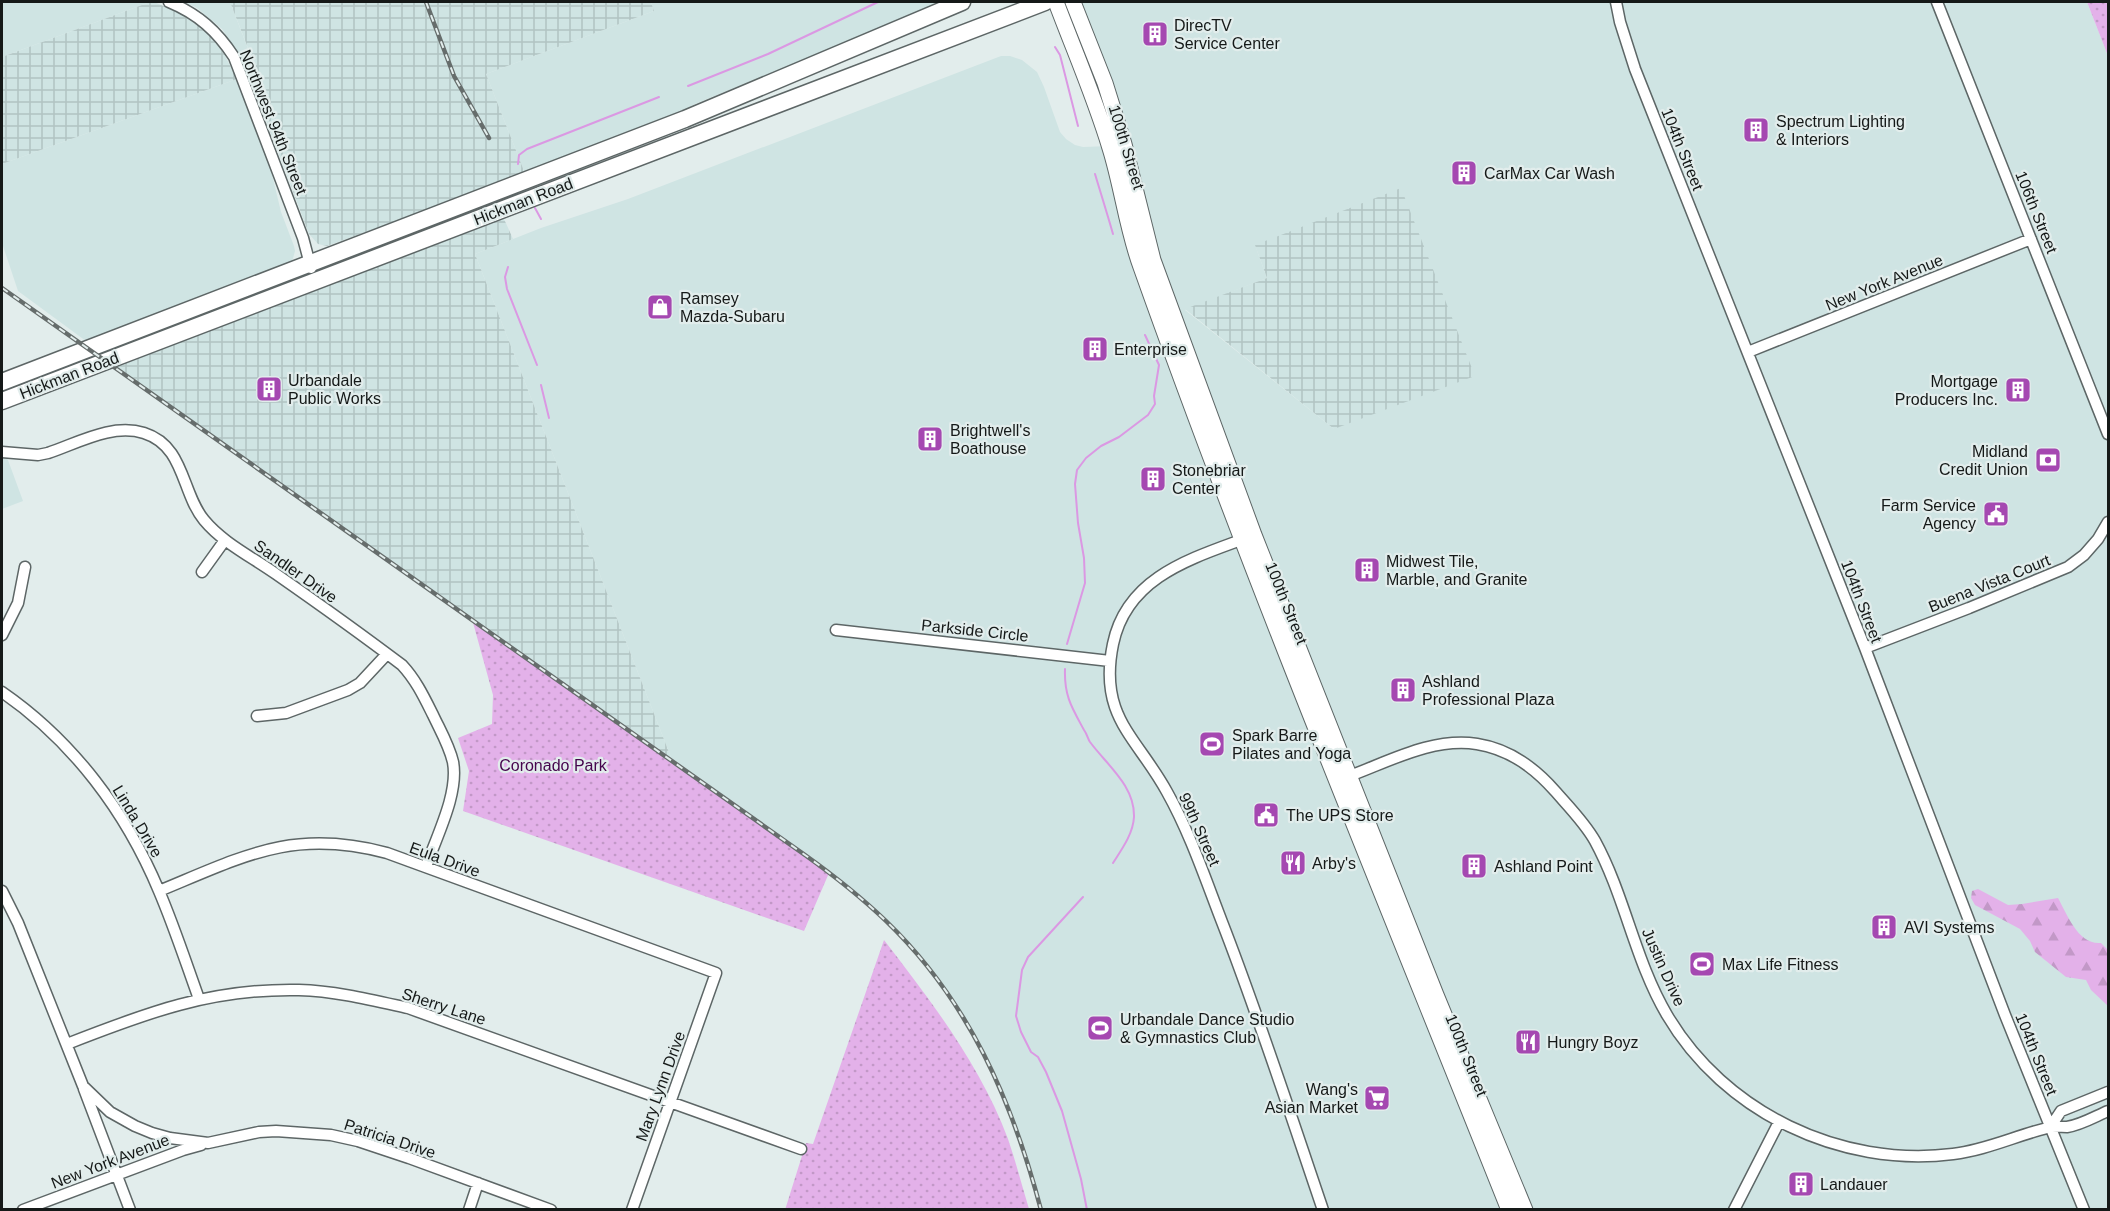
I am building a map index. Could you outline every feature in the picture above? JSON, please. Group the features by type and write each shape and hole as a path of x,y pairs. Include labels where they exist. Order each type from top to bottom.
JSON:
{"main road":[{"name":"Hickman Road","path":"2,382 686,119 962,2"},
{"name":"Hickman Road","path":"2,401 1045,2"},
{"name":"100th Street","path":"1056,2 1110,146 1139,262 1343,778 1509,1209"},
{"name":"100th Street","path":"1073,2 1105,83 1124,144 1153,260 1248,537"},
{"name":"100th Street","path":"1343,778 1526,1209"}],"street":[{"name":"Northwest 94th Street","path":"169,2 203,21 225,42 234,57 303,238 315,280"},
{"name":"104th Street","path":"1616,2 1635,69 1865,648 1979,948 2084,1209"},
{"name":"106th Street","path":"1937,2 2109,434"},
{"name":"New York Avenue","path":"1748,352 2031,239"},
{"name":"Sandler Drive","path":"2,452 38,455 110,431 128,429 146,433 171,453 182,471 195,507 203,520 225,540 387,654 413,676 453,762 452,792 426,867"},
{"name":"Buena Vista Court","path":"1865,648 2068,567 2084,555 2109,522"},
{"name":"99th Street","path":"1248,537 1176,566 1145,588 1126,612 1119,626 1110,661 1111,684 1116,708 1130,738 1166,790 1189,837 1255,1006 1323,1209"},
{"path":"202,572 225,540"},
{"path":"2,635 18,603 25,567"},
{"name":"Parkside Circle","path":"836,630 1110,661"},
{"path":"257,716 286,713 348,690 360,683 387,654"},
{"name":"Linda Drive","path":"2,692 56,737 85,767 111,800 133,836 159,891 199,999"},
{"name":"Justin Drive","path":"1343,778 1414,751 1449,743 1493,747 1521,760 1536,771 1577,816 1594,841 1654,988 1666,1014 1682,1038 1700,1061 1744,1100 1779,1122 1825,1142 1885,1154 1923,1156 1979,1150 2051,1126 2068,1126 2109,1111"},
{"name":"Eula Drive","path":"159,891 253,853 297,844 331,843 365,847 716,973"},
{"name":"Patricia Drive","path":"2,891 18,923 83,1086 110,1112 135,1126 170,1138 208,1143 259,1132 331,1135 358,1141 551,1209"},
{"name":"Mary Lynn Drive","path":"632,1209 716,973"},
{"name":"Sherry Lane","path":"67,1044 168,1006 199,999 251,992 299,990 349,995 408,1008 801,1149"},
{"path":"83,1086 130,1209"},
{"name":"Justin Drive","path":"2051,1126 2061,1111 2109,1092"},
{"path":"1734,1209 1779,1122"},
{"name":"New York Avenue","path":"23,1209 183,1150 208,1143"},
{"path":"469,1209 478,1183"}],"shaded area":[{"path":"2,2 150,2 2,57"},
{"path":"150,2 180,13 207,32 224,54 237,79 2,164 2,57"},
{"path":"185,2 230,2 257,72 249,75 239,54 222,29 197,8"},
{"path":"230,2 651,2 654,11 486,74 526,176 458,202 404,218 327,246 318,244 309,234 249,75 257,71"},
{"path":"651,2 950,2 798,66 751,81 695,104 669,120 526,176 486,74 654,11"},
{"path":"1073,2 2087,2 2108,56 2108,1209 1525,1209 1254,535","holes":["1255,245 1334,429 1185,310 1267,278"]},
{"path":"1001,56 1022,60 1037,72 1060,132 1066,139 1083,147 1110,146 1124,197 1509,1209 1041,1209 1026,1151 998,1079 965,1020 935,975 887,922 846,886 672,760 475,254 541,228 628,199"},
{"path":"237,79 270,166 281,212 294,246 292,262 90,344 18,291 2,243 2,164"},
{"path":"1401,188 1475,376 1334,429 1185,309 1267,278 1255,245"},
{"path":"500,210 513,239 475,254 672,760 105,362"},
{"path":"2,452 5,452 23,501 2,509"}],"green space":[{"path":"2087,2 2108,2 2108,56"},
{"name":"Coronado Park","path":"472,619 829,873 804,931 463,811 469,771 458,738 492,724 493,695"},
{"path":"1978,889 2008,905 2058,898 2069,920 2080,934 2093,942 2101,943 2108,950 2108,1006 2091,990 2086,980 2066,977 2035,952 2030,941 2020,929 1975,905 1971,898 1972,891"},
{"path":"884,940 954,1035 984,1086 1008,1139 1029,1209 785,1210 806,1143 813,1144"}],"waterway":[{"path":"688,86 768,54 878,2"},
{"path":"1055,47 1060,55 1078,126"},
{"path":"518,164 519,155 527,149 659,97"},
{"path":"1095,174 1113,234"},
{"path":"535,208 541,219"},
{"path":"508,267 505,277 507,289 537,365"},
{"path":"1067,644 1085,583 1075,484 1077,470 1086,458 1101,446 1119,437 1148,415 1155,404 1154,396 1159,365 1145,335"},
{"path":"541,385 549,418"},
{"path":"1065,669 1067,694 1076,715 1090,742 1125,786 1133,806 1132,829 1113,863"},
{"path":"1083,897 1028,957 1022,970 1016,1016 1031,1052 1038,1057 1046,1072 1062,1111 1087,1210"}],"railway":[{"path":"426,2 454,76 489,138"},
{"path":"2,288 805,855 867,903 915,952 941,984 984,1054 1016,1130 1041,1210"}],"place":[{"name":"DirecTV Service Center","path":"1155,34"},
{"name":"Spectrum Lighting & Interiors","path":"1756,130"},
{"name":"CarMax Car Wash","path":"1464,173"},
{"name":"Ramsey Mazda-Subaru","path":"660,307"},
{"name":"Enterprise","path":"1095,349"},
{"name":"Urbandale Public Works","path":"269,389"},
{"name":"Mortgage Producers Inc.","path":"2018,390"},
{"name":"Brightwell's Boathouse","path":"930,439"},
{"name":"Midland Credit Union","path":"2048,460"},
{"name":"Stonebriar Center","path":"1153,479"},
{"name":"Farm Service Agency","path":"1996,514"},
{"name":"Midwest Tile, Marble, and Granite","path":"1367,570"},
{"name":"Ashland Professional Plaza","path":"1403,690"},
{"name":"Spark Barre Pilates and Yoga","path":"1212,744"},
{"name":"The UPS Store","path":"1266,815"},
{"name":"Arby's","path":"1293,863"},
{"name":"Ashland Point","path":"1474,866"},
{"name":"AVI Systems","path":"1884,927"},
{"name":"Max Life Fitness","path":"1702,964"},
{"name":"Urbandale Dance Studio & Gymnastics Club","path":"1100,1028"},
{"name":"Hungry Boyz","path":"1528,1042"},
{"name":"Wang's Asian Market","path":"1377,1098"},
{"name":"Landauer","path":"1801,1184"}]}
